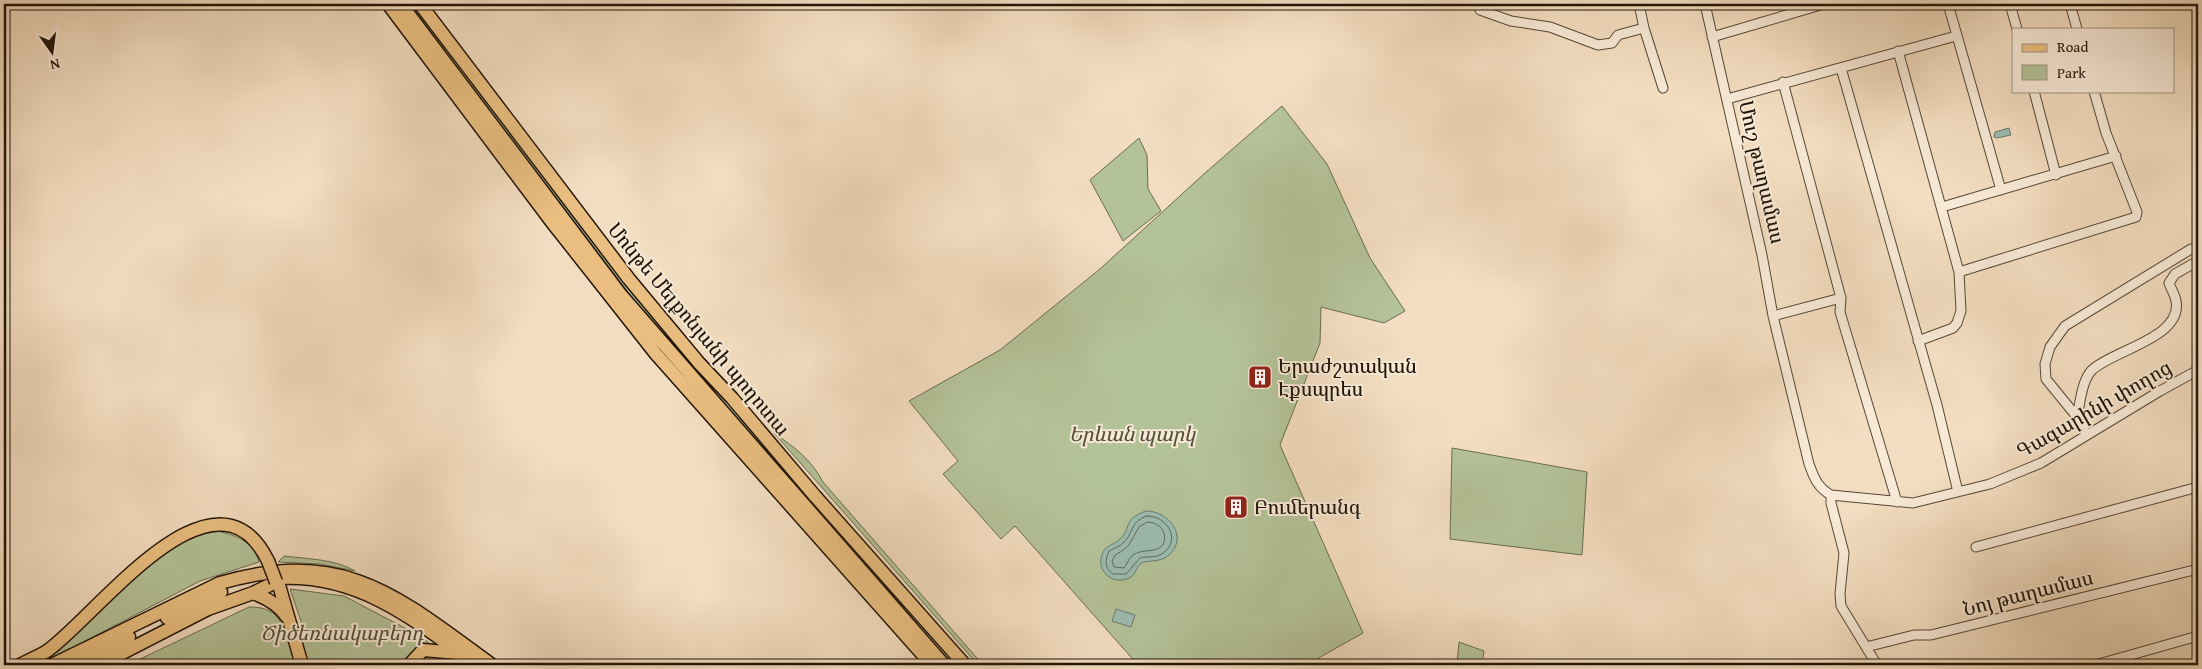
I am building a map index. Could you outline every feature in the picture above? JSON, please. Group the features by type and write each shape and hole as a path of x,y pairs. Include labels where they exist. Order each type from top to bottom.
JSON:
{"main road":[{"path":"388,4 551,221 656,354 932,665"},
{"name":"Մոնթե Մելքոնյանի պողոտա","path":"401,4 621,295 944,665"},
{"name":"Մոնթե Մելքոնյանի պողոտա","path":"420,4 629,279 699,363 732,398 815,496 965,665"},
{"path":"20,665 48,650 142,562 172,540 193,530 222,525 238,529 258,544 268,562 290,622 302,665"},
{"path":"52,665 220,583 255,574 305,570 347,577 365,582 385,591 492,665"},
{"path":"73,665 224,590 250,582 284,578 333,583 365,592 401,611 476,665"},
{"path":"99,665 208,609 275,584"},
{"path":"253,593 264,597 282,609 290,622"},
{"path":"409,665 423,650 460,654"}],"street":[{"path":"1639,4 1644,28 1663,88"},
{"name":"Մուշ թաղամաս","path":"1705,4 1762,255 1773,316 1810,464 1815,480 1822,490 1832,495"},
{"path":"1712,37 1824,4"},
{"path":"1948,4 2001,190"},
{"path":"2010,4 2017,28"},
{"path":"2070,4 2077,28"},
{"path":"1480,10 1512,21 1550,27 1598,45 1612,43 1618,35 1644,28"},
{"path":"1727,99 1783,82 1956,36"},
{"path":"1898,52 1959,272 1959,318 1953,328 1918,341"},
{"path":"1841,68 1918,341 1958,492"},
{"name":"Մուշ թաղամաս","path":"1783,82 1841,298 1840,312 1897,502"},
{"path":"2034,92 2056,175"},
{"path":"1959,272 2136,217 2137,212 2106,133 2094,92"},
{"path":"1942,207 2116,156"},
{"path":"2086,435 2077,417 2046,379 2045,364 2050,347 2064,326 2191,249 2198,251"},
{"path":"2077,417 2086,381 2091,370 2155,337 2174,319 2176,302 2169,283 2175,274 2198,261"},
{"path":"1773,316 1841,298"},
{"name":"Գագարինի փողոց","path":"1832,495 1913,504 1990,484 2041,463 2198,370"},
{"path":"1976,547 2198,487"},
{"path":"1832,495 1831,503 1844,553 1840,599 1859,638 1877,665"},
{"name":"Նոյ թաղամաս","path":"1866,647 1914,635 1931,636 2198,569"},
{"path":"2095,665 2198,636"}],"green space":[{"path":"408,4 415,4 645,306 960,665 953,665 869,572 641,309"},
{"name":"Երևան պարկ","path":"1282,106 1327,164 1370,258 1405,311 1384,323 1321,307 1320,343 1280,445 1363,633 1306,665 1138,665 1015,526 1001,539 943,474 958,461 909,401 1000,350 1100,269"},
{"path":"1139,138 1147,155 1148,189 1161,211 1123,241 1090,180"},
{"path":"774,433 807,460 823,482 983,665 978,665"},
{"path":"1452,448 1587,472 1582,555 1450,539"},
{"path":"218,531 243,540 253,549 259,562 200,581 45,662 32,665 155,560 193,536"},
{"path":"284,556 330,562 355,571 320,564 278,562"},
{"name":"Ծիծեռնակաբերդ","path":"290,589 344,596 420,636 457,665 133,665 134,662 249,607 265,609 275,615 279,619 288,639 304,630"},
{"path":"1459,642 1484,651 1482,665 1457,665"}],"water":[{"path":"2009,128 2011,135 1994,137 1995,132"},
{"path":"1146,511 1162,515 1174,526 1177,533 1175,548 1165,558 1140,564 1133,576 1129,578 1117,580 1107,576 1101,566 1103,552 1123,536 1133,518"},
{"path":"1116,609 1135,615 1131,627 1112,621"}],"place":[{"name":"Երաժշտական Էքսպրես","path":"1260,377"},
{"name":"Բումերանգ","path":"1236,507"}]}
